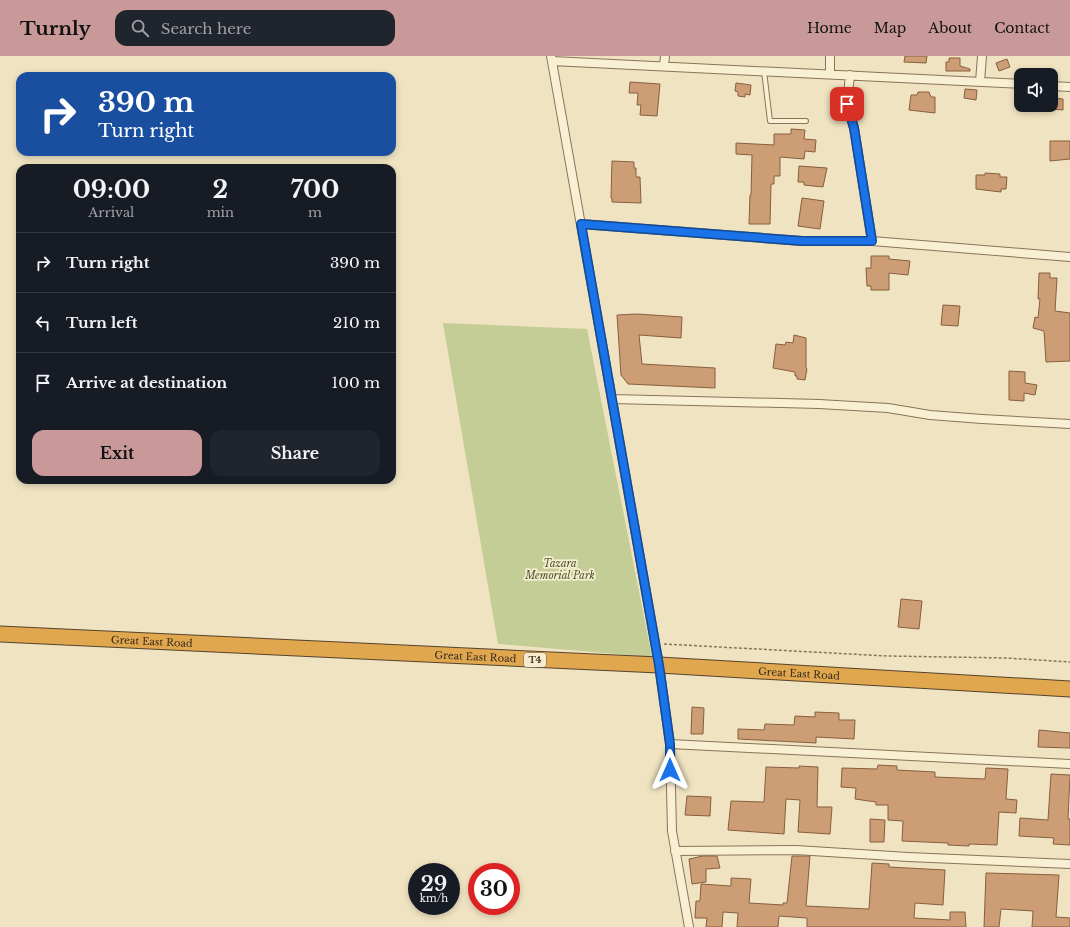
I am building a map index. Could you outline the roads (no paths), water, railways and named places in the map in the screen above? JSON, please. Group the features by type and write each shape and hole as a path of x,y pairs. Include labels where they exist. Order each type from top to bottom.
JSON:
{"highway":[{"name":"Great East Road","path":"0,634 659,665 1070,689"}],"street":[{"path":"664,65 665,56"},
{"path":"830,56 830,73"},
{"path":"980,82 982,56"},
{"path":"689,927 675,851 671,818 670,744 656,644 552,58 1014,84"},
{"path":"850,75 847,104 854,128 872,241"},
{"path":"1058,86 1070,87"},
{"path":"581,224 802,241 872,241 1070,257"},
{"path":"612,399 834,405 888,408 930,415 1070,424"},
{"path":"670,744 1070,764"},
{"path":"675,851 796,850 908,857 1070,864"}],"lane":[{"path":"764,70 770,121 806,121"}],"park label":[{"name":"Tazara Memorial Park","path":"560,568"}]}
